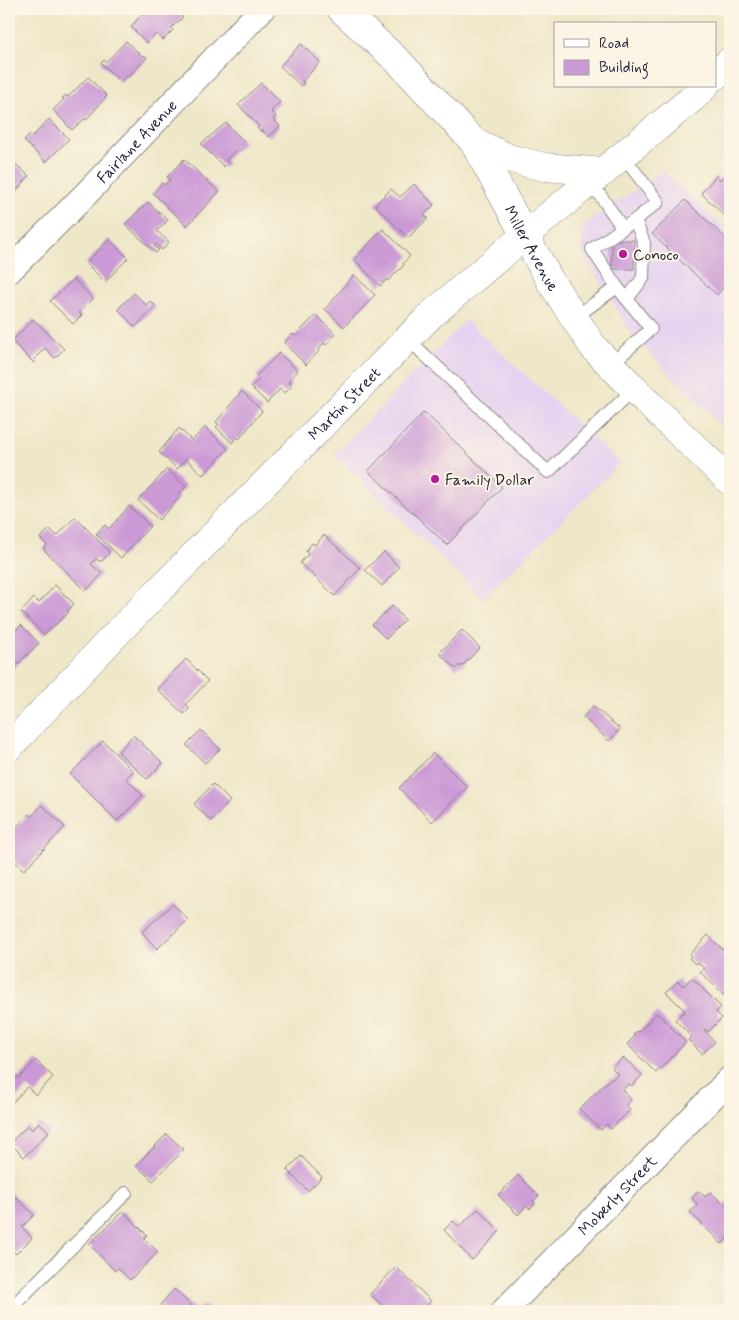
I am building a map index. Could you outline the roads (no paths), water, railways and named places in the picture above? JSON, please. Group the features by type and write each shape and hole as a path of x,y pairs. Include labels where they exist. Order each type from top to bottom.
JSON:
{"street":[{"name":"Fairlane Avenue","path":"9,271 85,195 262,9"},
{"name":"Miller Avenue","path":"341,9 400,63 473,141 549,279 594,348 730,481"},
{"path":"716,75 730,61"},
{"name":"Martin Street","path":"9,747 123,627 432,314 703,88"},
{"path":"473,141 511,159 545,167 606,170"},
{"name":"Moberly Street","path":"504,1311 730,1079"}],"lane":[{"path":"606,170 658,202 592,249 618,287 651,329 610,365"},
{"path":"606,170 622,227"},
{"path":"627,299 643,278 644,243 635,220"},
{"path":"574,318 618,287"},
{"path":"408,339 548,472 634,389"},
{"path":"10,1309 126,1193"}],"place":[{"name":"Conoco","path":"623,254"},
{"name":"Family Dollar","path":"435,479"}]}
